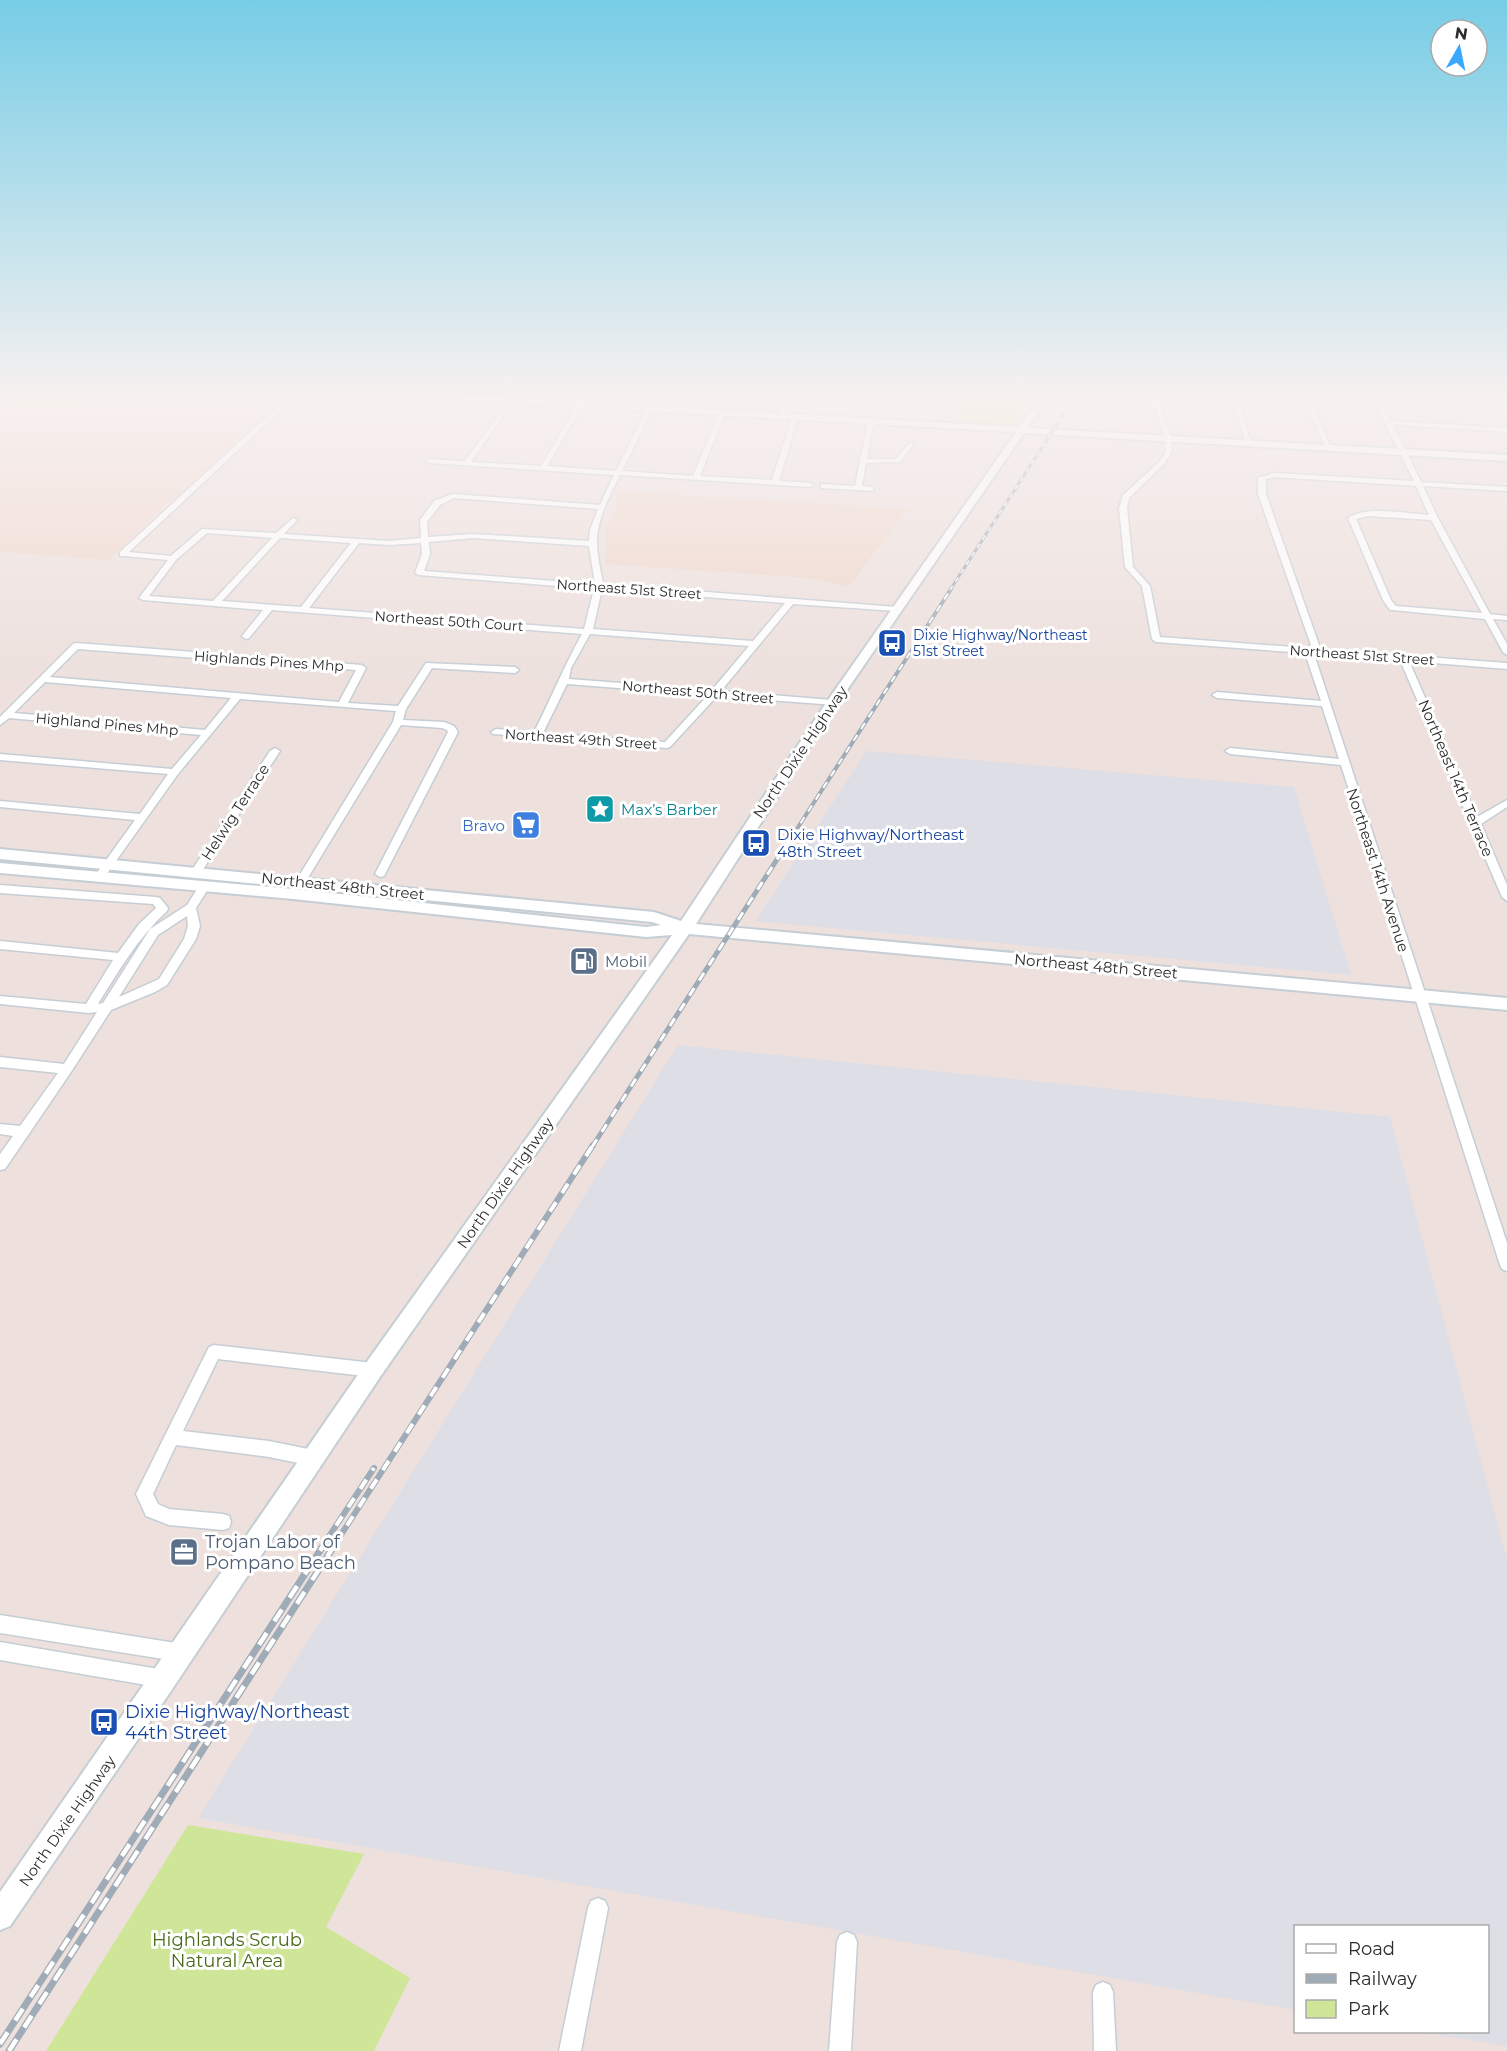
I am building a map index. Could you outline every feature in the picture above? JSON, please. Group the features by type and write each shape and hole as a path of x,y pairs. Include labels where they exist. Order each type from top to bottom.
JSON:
{"main road":[{"name":"North Dixie Highway","path":"0,1916 182,1653 373,1370 685,928 832,702 978,494"},
{"name":"Northeast 48th Street","path":"0,854 302,881 654,917 685,928"},
{"name":"Northeast 48th Street","path":"0,868 205,886 646,932 685,928 1507,1005"},
{"path":"205,886 225,879 304,886 327,884"}],"street":[{"path":"188,494 123,554 173,558 205,531 356,542 389,543 482,536 593,544"},
{"path":"538,734 564,681 567,668 588,632 599,586 593,544 594,530 609,494"},
{"name":"Northeast 51st Street","path":"1129,494 1123,508 1129,567 1146,586 1156,639 1507,666"},
{"name":"Northeast 14th Avenue","path":"1262,494 1315,645 1308,651 1507,1265"},
{"path":"1421,494 1507,652"},
{"path":"424,540 423,522 437,503 453,496 602,507"},
{"path":"1434,518 1357,515 1352,518 1387,600 1393,608 1507,618"},
{"path":"216,603 281,536 293,520"},
{"name":"Northeast 51st Street","path":"424,540 426,554 419,573 899,607"},
{"path":"303,610 356,542"},
{"name":"Northeast 50th Court","path":"173,558 143,598 754,644"},
{"path":"715,693 791,601"},
{"path":"246,636 270,608"},
{"name":"Highlands Pines Mhp","path":"43,679 76,646 362,668 342,705"},
{"name":"Northeast 14th Terrace","path":"1404,659 1507,897"},
{"path":"302,881 398,722 401,709 429,665 515,670"},
{"path":"3,719 43,679 401,709"},
{"name":"Northeast 50th Street","path":"564,681 832,702"},
{"name":"Northeast 49th Street","path":"496,732 667,745 715,693"},
{"path":"1216,695 1326,704"},
{"path":"99,877 175,772 237,697"},
{"name":"Highland Pines Mhp","path":"3,719 208,733"},
{"path":"380,874 453,732 444,725 398,722"},
{"name":"Helwig Terrace","path":"196,872 275,751"},
{"path":"1230,751 1343,762"},
{"path":"0,757 175,772"},
{"path":"1475,823 1507,802"},
{"path":"0,804 142,817"},
{"path":"0,1165 67,1069 154,932 191,909 205,886"},
{"path":"0,889 156,901 163,908 143,927 121,957 89,1010"},
{"path":"0,1000 89,1010 106,1007 163,982 190,939 194,926 191,909"},
{"path":"0,945 121,957"},
{"path":"0,1062 67,1069"},
{"path":"0,1129 23,1132"},
{"path":"223,1522 169,1517 152,1510 144,1494 214,1352 373,1370"},
{"path":"172,1437 269,1449 314,1458"},
{"path":"0,1624 182,1653"},
{"path":"0,1651 164,1679"},
{"path":"570,2051 598,1908"},
{"path":"840,2051 847,1942"},
{"path":"1103,1992 1105,2051"}],"shaded area":[{"path":"0,494 181,494 167,503 109,560 0,552"},
{"path":"618,494 664,494 908,509 848,587 808,578 605,564 605,534 617,504 615,502"},
{"path":"867,751 1294,787 1351,975 755,921"},
{"path":"678,1045 1390,1117 1507,1560 1507,2046 1427,2033 1489,2033 1489,1925 1294,1925 1294,2010 198,1818"}],"green space":[{"name":"Highlands Scrub Natural Area","path":"188,1825 364,1854 326,1927 410,1978 374,2051 46,2051"}],"railway":[{"path":"950,590 1012,494"},
{"path":"793,835 951,589"},
{"path":"592,1147 794,833"},
{"path":"335,1544 593,1145"},
{"path":"324,1544 374,1468"},
{"path":"0,2044 325,1543"},
{"path":"9,2051 336,1543"}],"place":[{"name":"Dixie Highway/Northeast 51st Street","path":"892,643"},
{"name":"Max’s Barber","path":"600,809"},
{"name":"Bravo","path":"526,825"},
{"name":"Dixie Highway/Northeast 48th Street","path":"756,843"},
{"name":"Mobil","path":"584,961"},
{"name":"Trojan Labor of Pompano Beach","path":"184,1552"},
{"name":"Dixie Highway/Northeast 44th Street","path":"104,1722"}]}
